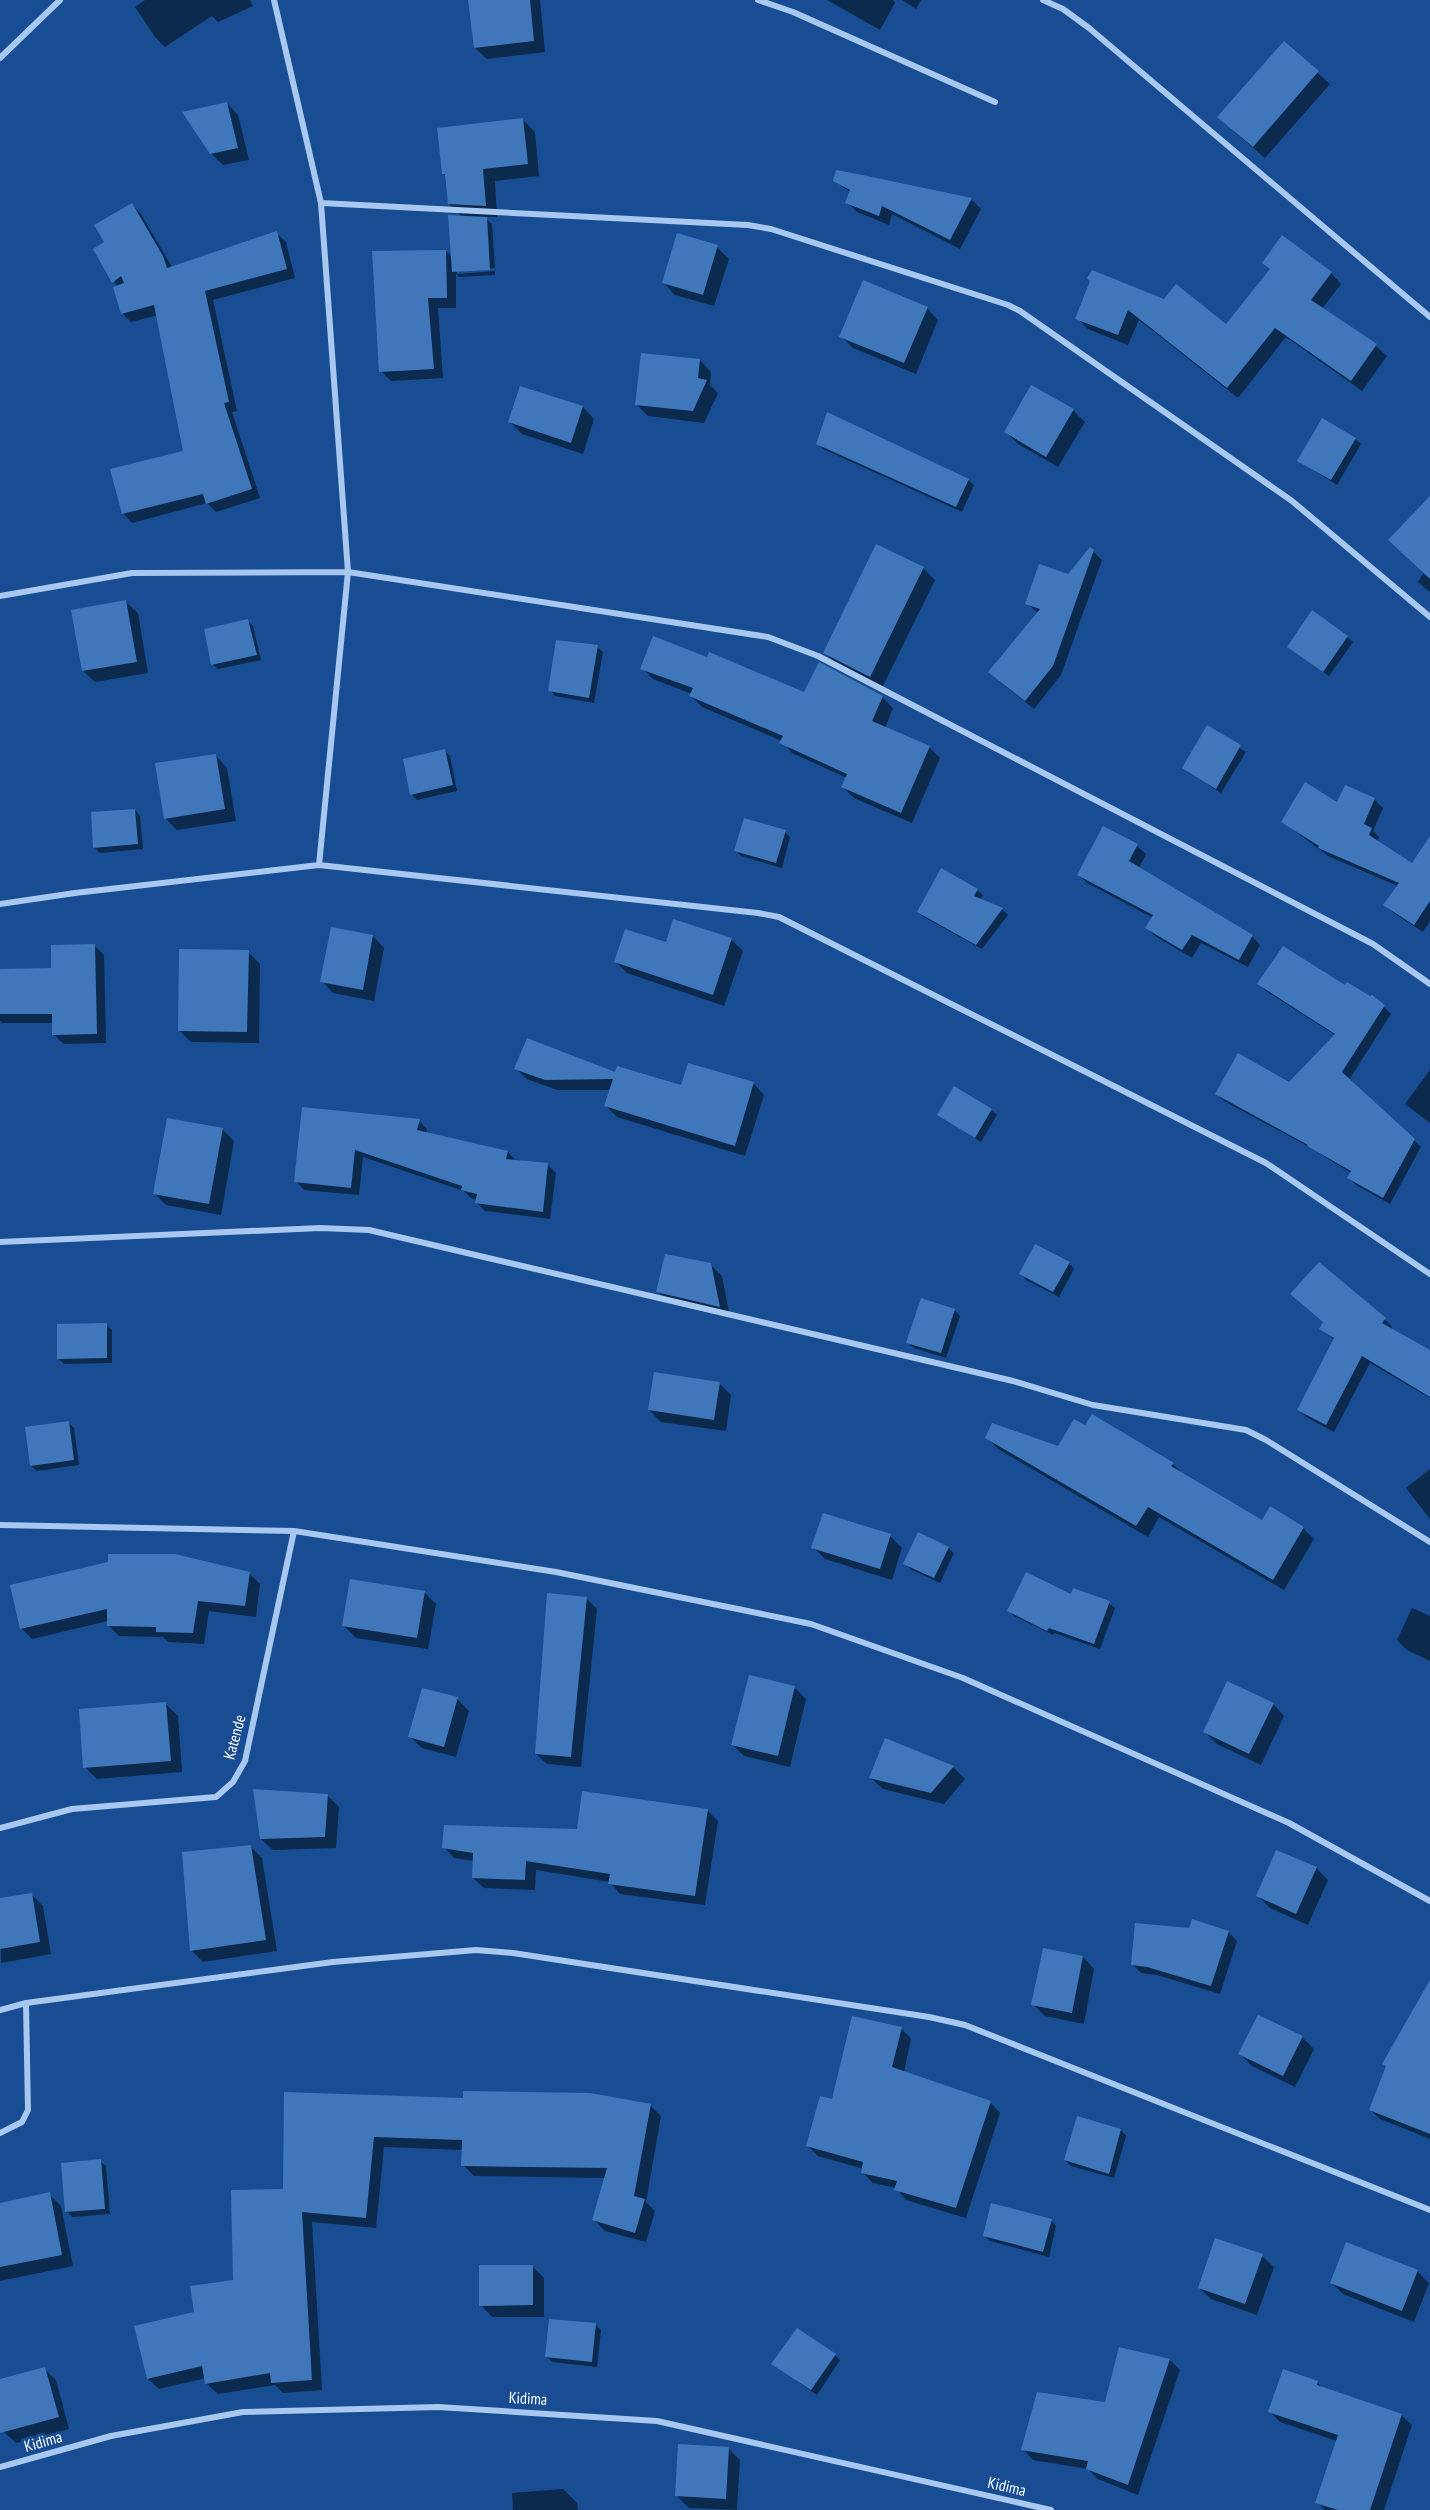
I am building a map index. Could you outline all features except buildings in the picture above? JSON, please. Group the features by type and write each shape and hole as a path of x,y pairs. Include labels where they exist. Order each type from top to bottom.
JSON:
{"street":[{"path":"0,58 60,0"},
{"path":"274,0 321,203 348,572 319,866"},
{"path":"758,0 793,12 995,102"},
{"path":"1043,0 1063,9 1089,28 1430,317"},
{"path":"321,203 748,225 771,229 1008,305 1020,311 1292,501 1430,617"},
{"path":"0,596 132,573 348,572 768,637 818,656 1373,944 1430,984"},
{"path":"0,904 75,893 319,866 779,917 1266,1163 1430,1274"},
{"path":"0,1242 320,1228 369,1230 1013,1381 1093,1405 1246,1430 1266,1440 1430,1542"},
{"path":"0,1525 294,1531 556,1572 811,1624 963,1678 1289,1823 1430,1901"},
{"name":"Katende","path":"0,1828 72,1809 216,1797 233,1782 245,1761 294,1531"},
{"path":"0,2010 26,2003 333,1962 476,1950 513,1953 928,2017 965,2025 1430,2210"},
{"path":"0,2133 22,2122 28,2110 26,2003"},
{"name":"Kidima","path":"0,2467 111,2436 243,2412 438,2407 657,2421 1051,2510"}]}
